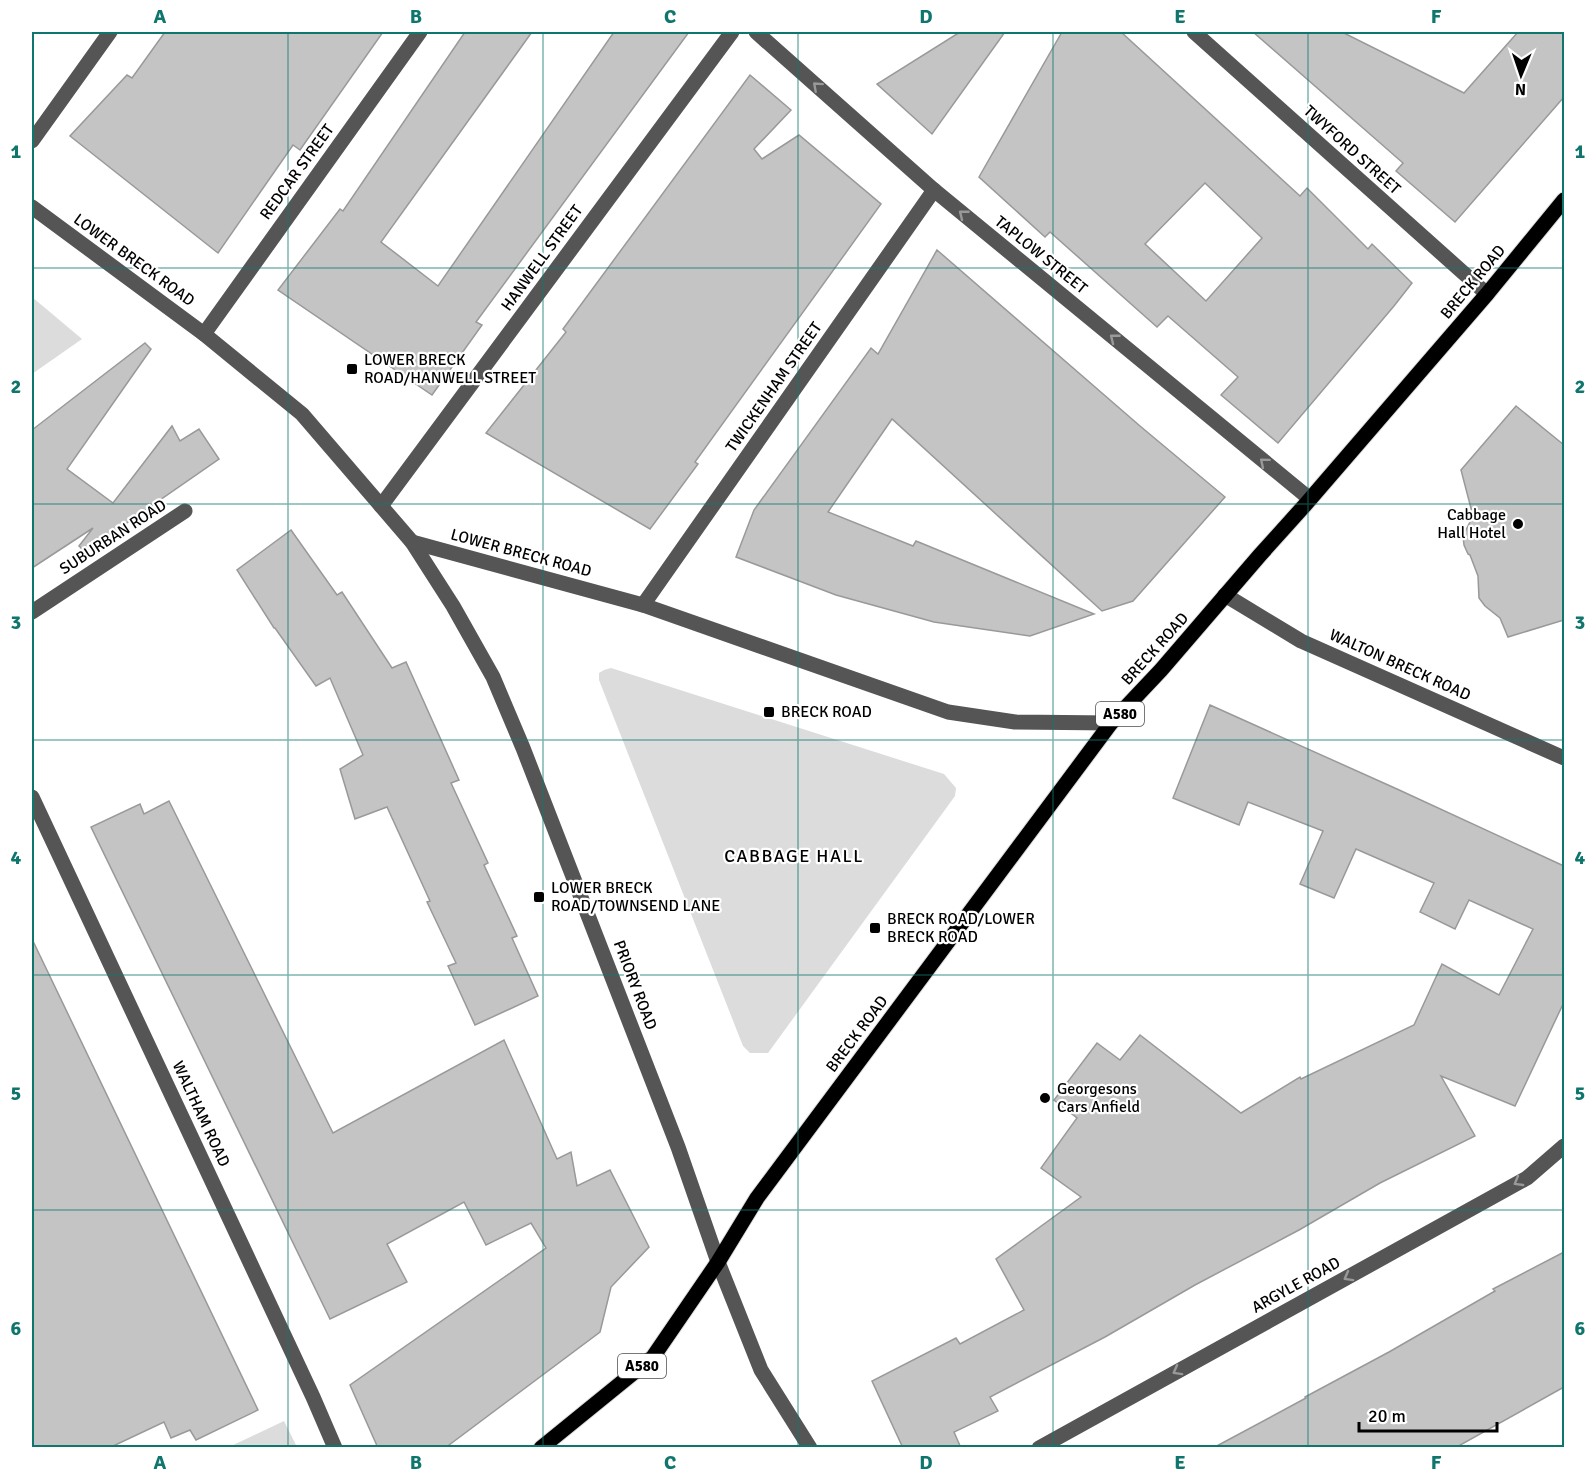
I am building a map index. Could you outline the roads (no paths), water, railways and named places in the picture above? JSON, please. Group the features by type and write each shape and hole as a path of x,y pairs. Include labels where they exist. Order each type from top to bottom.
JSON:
{"main road":[{"name":"BRECK ROAD","path":"718,1262 757,1198 1111,723 1161,670 1310,499 1487,294 1564,200"},
{"name":"A580","path":"541,1448 653,1357 718,1262"}],"street":[{"path":"32,141 110,32"},
{"name":"REDCAR STREET","path":"204,334 420,32"},
{"name":"HANWELL STREET","path":"381,506 732,32"},
{"name":"TAPLOW STREET","path":"756,32 934,190 1310,499"},
{"name":"TWYFORD STREET","path":"1194,32 1487,294"},
{"name":"TWICKENHAM STREET","path":"643,605 934,190"},
{"name":"LOWER BRECK ROAD","path":"32,207 204,334 302,414 412,542 643,605 948,712 1015,722 1111,723"},
{"name":"SUBURBAN ROAD","path":"32,612 185,511"},
{"name":"PRIORY ROAD","path":"412,542 453,606 493,677 523,748 678,1147 718,1262 761,1370 810,1448"},
{"name":"WALTON BRECK ROAD","path":"1225,595 1301,641 1564,758"},
{"name":"WALTHAM ROAD","path":"32,797 301,1370 335,1448"},
{"name":"ARGYLE ROAD","path":"1039,1448 1527,1178 1564,1146"}],"place":[{"name":"LOWER BRECK ROAD/HANWELL STREET","path":"352,369"},
{"name":"Cabbage Hall Hotel","path":"1518,524"},
{"name":"BRECK ROAD","path":"769,712"},
{"name":"LOWER BRECK ROAD/TOWNSEND LANE","path":"539,897"},
{"name":"BRECK ROAD/LOWER BRECK ROAD","path":"875,928"},
{"name":"Georgesons Cars Anfield","path":"1045,1098"}],"district":[{"name":"CABBAGE HALL","path":"794,856"}]}
